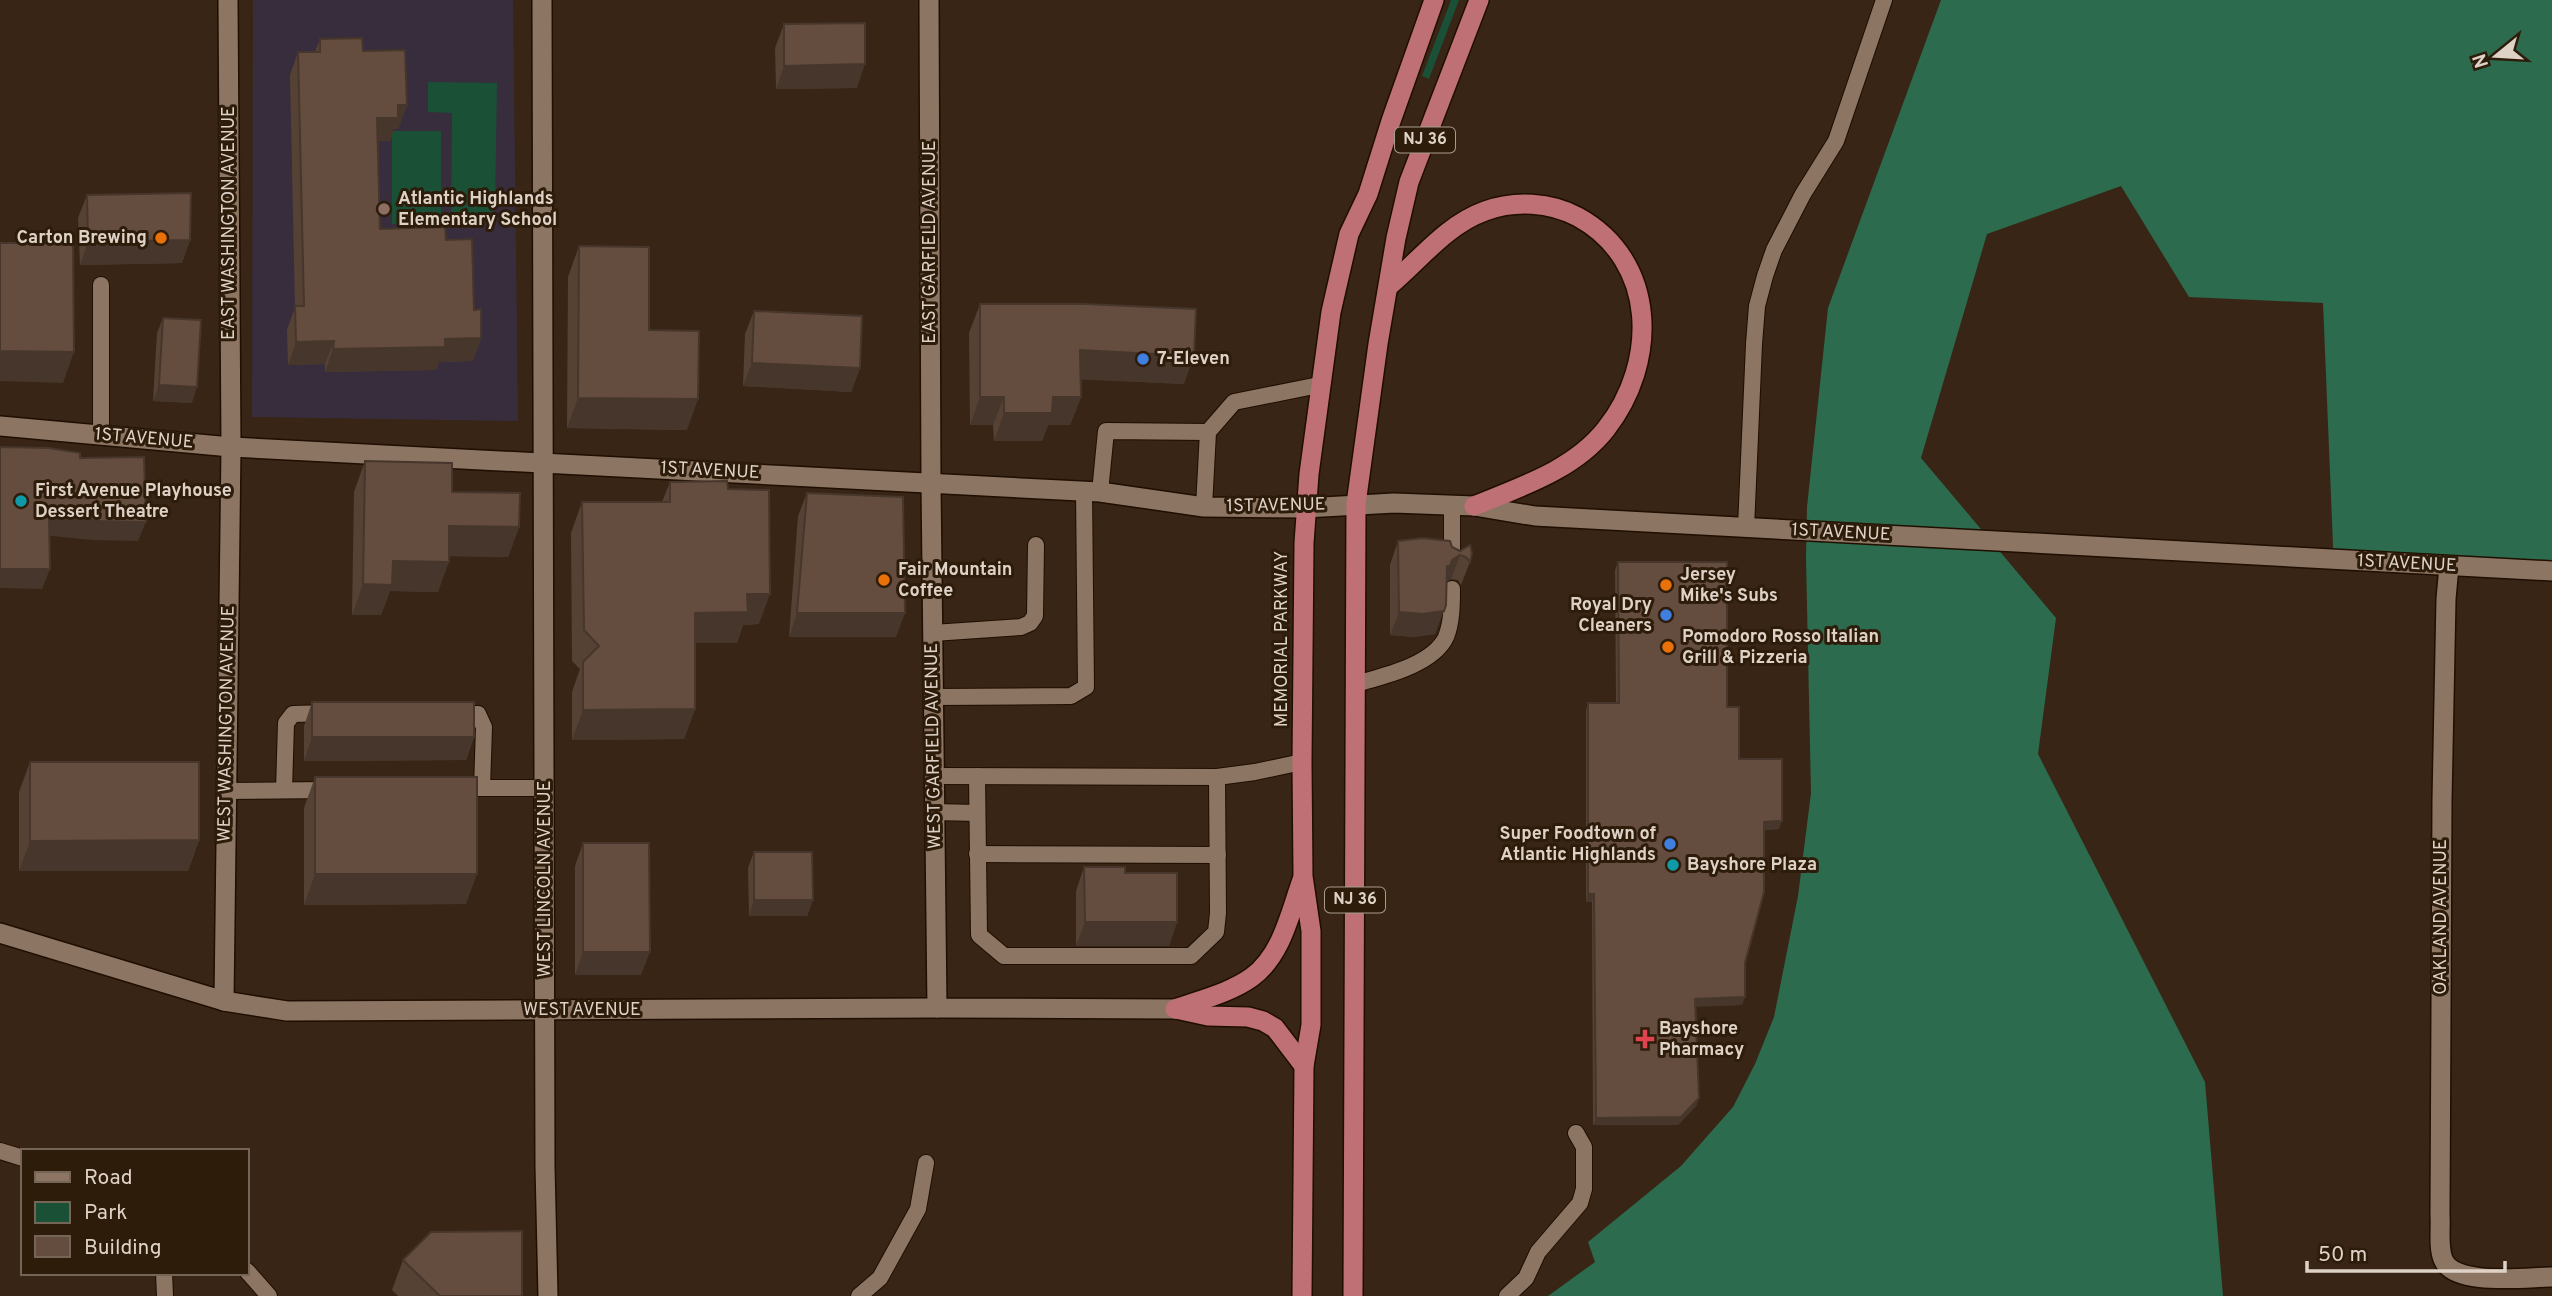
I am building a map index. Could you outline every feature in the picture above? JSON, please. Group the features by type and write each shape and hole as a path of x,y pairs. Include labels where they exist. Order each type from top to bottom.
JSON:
{"highway":[{"name":"MEMORIAL PARKWAY","path":"1302,1296 1304,1066 1311,1025 1311,931 1303,876 1305,508 1319,385 1331,312 1349,234 1368,194 1434,0"},
{"name":"NJ 36","path":"1353,1296 1356,504 1364,433 1396,238 1409,182 1479,0"},
{"path":"1389,286 1462,221 1486,210 1516,204 1545,205 1569,213 1593,226 1625,260 1635,283 1643,318 1639,356 1621,406 1606,429 1587,449 1565,465 1474,506"},
{"path":"1175,1009 1236,986 1266,964 1278,946 1303,876"},
{"path":"1175,1009 1208,1016 1248,1017 1263,1021 1275,1028 1304,1066"}],"street":[{"name":"EAST WASHINGTON AVENUE","path":"228,0 231,447"},
{"name":"WEST LINCOLN AVENUE","path":"542,0 542,462 548,1296"},
{"name":"EAST GARFIELD AVENUE","path":"929,0 930,484"},
{"name":"1ST AVENUE","path":"0,426 231,447 1092,491 1204,507 1305,508 1356,504 1474,506 1535,516 2552,571"},
{"name":"WEST WASHINGTON AVENUE","path":"224,1000 231,447"},
{"name":"WEST GARFIELD AVENUE","path":"930,484 937,1008"},
{"name":"OAKLAND AVENUE","path":"2449,566 2445,599 2442,774 2442,1258 2448,1268 2464,1276 2552,1278"},
{"name":"WEST AVENUE","path":"0,933 224,1000 287,1012 1175,1009"}],"lane":[{"path":"1746,528 1757,306 1774,250 1803,194 1836,141 1884,0"},
{"path":"101,285 101,435"},
{"path":"1204,507 1208,432 1234,402 1319,385"},
{"path":"933,697 1071,696 1086,687 1092,491 1106,431 1208,432"},
{"path":"1452,506 1452,564"},
{"path":"933,633 1021,627 1030,623 1035,616 1036,545"},
{"path":"1356,684 1415,664 1439,647 1446,638 1450,621 1452,589"},
{"path":"284,790 286,723 289,717 303,713 343,713"},
{"path":"438,714 478,714 482,720 482,788"},
{"path":"934,776 1217,777 1302,762"},
{"path":"976,776 979,935 1004,956 1191,956 1216,932 1217,777"},
{"path":"443,789 544,788"},
{"path":"226,791 350,790"},
{"path":"934,812 977,813"},
{"path":"977,854 1218,855"},
{"path":"1507,1296 1526,1278 1538,1252 1580,1203 1584,1189 1584,1147 1576,1133"},
{"path":"0,1151 21,1157"},
{"path":"859,1296 880,1279 918,1209 926,1163"},
{"path":"248,1271 269,1296"},
{"path":"164,1275 165,1296"}],"shaded area":[{"name":"Atlantic Highlands Elementary School","path":"253,0 513,0 518,421 252,417"}],"green space":[{"path":"1451,0 1459,0 1429,79 1422,76"},
{"path":"1941,0 2552,0 2552,580 2334,569 2323,303 2189,297 2121,186 1987,234 1921,458 2056,618 2038,754 2205,1082 2223,1296 1548,1296 1595,1262 1588,1242 1681,1166 1733,1107 1755,1064 1774,1017 1798,896 1811,793 1807,507 1828,308"},
{"path":"428,82 497,83 495,209 486,219 451,219 452,113 428,112"},
{"path":"392,131 441,131 441,224 392,224"}],"building":[{"path":"865,23 865,64 784,66 784,24"},
{"path":"362,38 363,51 405,50 407,105 398,105 398,118 377,118 380,229 445,227 446,240 472,239 474,310 481,309 481,338 445,339 445,347 333,349 334,341 296,342 295,306 304,306 298,52 320,52 320,39"},
{"path":"191,193 190,240 88,242 87,195"},
{"path":"0,243 73,243 74,352 0,351"},
{"path":"579,246 649,247 649,330 699,331 698,399 578,398"},
{"path":"980,304 1084,304 1196,309 1194,356 1080,350 1081,397 1053,397 1052,413 1004,413 1004,397 980,397"},
{"path":"754,311 862,316 860,368 752,363"},
{"path":"163,318 201,320 197,387 159,385"},
{"path":"0,447 49,448 80,453 80,458 144,457 146,522 100,521 49,515 50,569 0,569"},
{"path":"365,461 452,463 452,492 520,493 519,527 449,526 449,562 393,561 392,585 363,584"},
{"path":"727,481 728,489 769,490 770,594 747,594 748,612 695,613 695,709 583,710 583,662 599,646 584,630 582,502 670,502 670,482"},
{"path":"807,493 903,497 905,613 797,613"},
{"path":"1422,538 1450,541 1452,547 1460,551 1470,545 1470,562 1460,555 1447,566 1444,611 1422,614 1399,612 1398,541"},
{"name":"Bayshore Plaza","path":"1618,562 1727,562 1727,707 1739,707 1739,759 1782,759 1782,821 1764,822 1764,892 1745,963 1745,997 1695,999 1699,1098 1681,1117 1596,1118 1594,894 1588,894 1588,703 1619,703"},
{"path":"312,702 474,702 474,737 312,737"},
{"path":"30,762 199,762 199,840 30,841"},
{"path":"315,777 477,777 477,874 315,874"},
{"path":"583,843 649,843 650,952 583,952"},
{"path":"754,852 812,852 813,900 754,900"},
{"path":"1084,867 1125,867 1125,873 1177,873 1177,922 1085,922"},
{"path":"522,1231 522,1296 440,1296 403,1260 431,1232"}],"place":[{"name":"Atlantic Highlands Elementary School","path":"384,209"},
{"name":"Carton Brewing","path":"161,238"},
{"name":"7-Eleven","path":"1143,359"},
{"name":"First Avenue Playhouse Dessert Theatre","path":"21,501"},
{"name":"Fair Mountain Coffee","path":"884,580"},
{"name":"Jersey Mike's Subs","path":"1666,585"},
{"name":"Royal Dry Cleaners","path":"1666,615"},
{"name":"Pomodoro Rosso Italian Grill & Pizzeria","path":"1668,647"},
{"name":"Super Foodtown of Atlantic Highlands","path":"1670,844"},
{"name":"Bayshore Plaza","path":"1673,865"},
{"name":"Bayshore Pharmacy","path":"1645,1039"}]}
